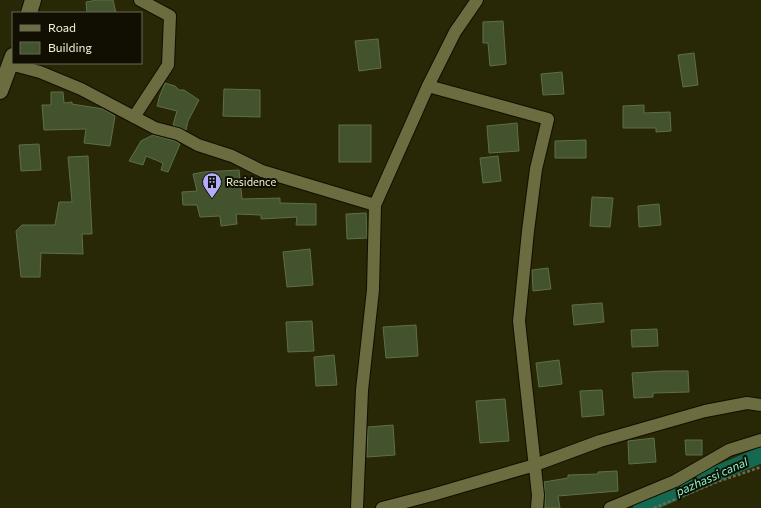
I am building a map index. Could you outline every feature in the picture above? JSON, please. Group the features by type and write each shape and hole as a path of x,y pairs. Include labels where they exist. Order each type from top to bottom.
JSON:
{"main road":[{"path":"29,12 33,0"},
{"path":"0,91 12,60"}],"street":[{"path":"134,117 168,65 170,16 140,0"},
{"path":"357,508 362,390 373,290 375,205 428,86 455,32 478,0"},
{"path":"21,64 81,89 155,128 178,134 198,145 232,156 262,171 375,205"},
{"path":"428,86 548,118 536,169 519,321 538,495 537,508"},
{"path":"382,508 535,465 600,441 705,411 746,403 761,405"},
{"path":"610,508 675,480 729,450 761,440"}],"path":[{"path":"654,508 717,482 761,467"}],"building":[{"path":"113,0 116,12 87,12 86,2"},
{"path":"503,21 506,64 490,66 488,43 483,43 483,22"},
{"path":"378,39 381,68 359,71 355,41"},
{"path":"694,53 698,85 683,87 678,55"},
{"path":"562,72 564,94 543,95 541,74"},
{"path":"165,83 175,86 179,90 184,90 199,100 188,121 186,130 173,125 177,111 157,106"},
{"path":"224,89 260,90 260,117 223,116"},
{"path":"51,92 63,92 64,103 72,102 72,104 103,109 115,116 110,146 84,143 86,129 44,130 42,105 51,105"},
{"path":"644,105 644,113 670,112 671,131 656,132 656,128 623,128 623,106"},
{"path":"517,123 519,151 489,153 487,126"},
{"path":"339,125 371,125 371,162 339,162"},
{"path":"153,135 175,141 180,144 168,172 161,170 163,163 146,156 143,165 129,161 141,141"},
{"path":"586,140 586,158 555,158 555,141"},
{"path":"39,144 41,170 21,171 19,145"},
{"path":"88,156 92,234 82,234 83,254 41,253 40,277 21,277 16,231 22,225 55,225 59,202 72,202 68,157"},
{"path":"498,156 501,181 483,183 480,158"},
{"name":"Residence","path":"239,170 242,199 280,198 280,203 316,204 316,225 296,225 297,217 261,219 261,215 236,214 237,224 221,226 220,216 200,217 197,205 183,205 182,192 197,191 193,174"},
{"path":"592,197 613,198 610,227 590,226"},
{"path":"659,204 661,225 639,227 638,206"},
{"path":"366,213 367,238 347,239 346,214"},
{"path":"310,249 313,285 287,287 283,252"},
{"path":"548,268 551,289 533,291 532,270"},
{"path":"602,303 604,322 574,325 572,305"},
{"path":"312,321 314,351 288,352 286,322"},
{"path":"416,325 418,356 386,358 383,327"},
{"path":"657,329 658,346 632,347 631,330"},
{"path":"334,355 337,385 316,386 314,357"},
{"path":"559,360 562,384 539,387 536,363"},
{"path":"688,371 689,392 653,393 653,397 634,398 632,373"},
{"path":"602,390 604,415 582,417 580,391"},
{"path":"505,399 509,441 480,443 476,401"},
{"path":"393,425 395,455 367,457 368,427"},
{"path":"654,438 656,462 629,464 628,441"},
{"path":"685,440 702,440 702,455 686,455"},
{"path":"617,471 618,491 558,496 560,508 545,508 544,482 568,478 568,475 598,474 598,472"}],"waterway":[{"name":"pazhassi canal","path":"641,508 761,455"}],"place":[{"name":"Residence","path":"212,199"}]}
